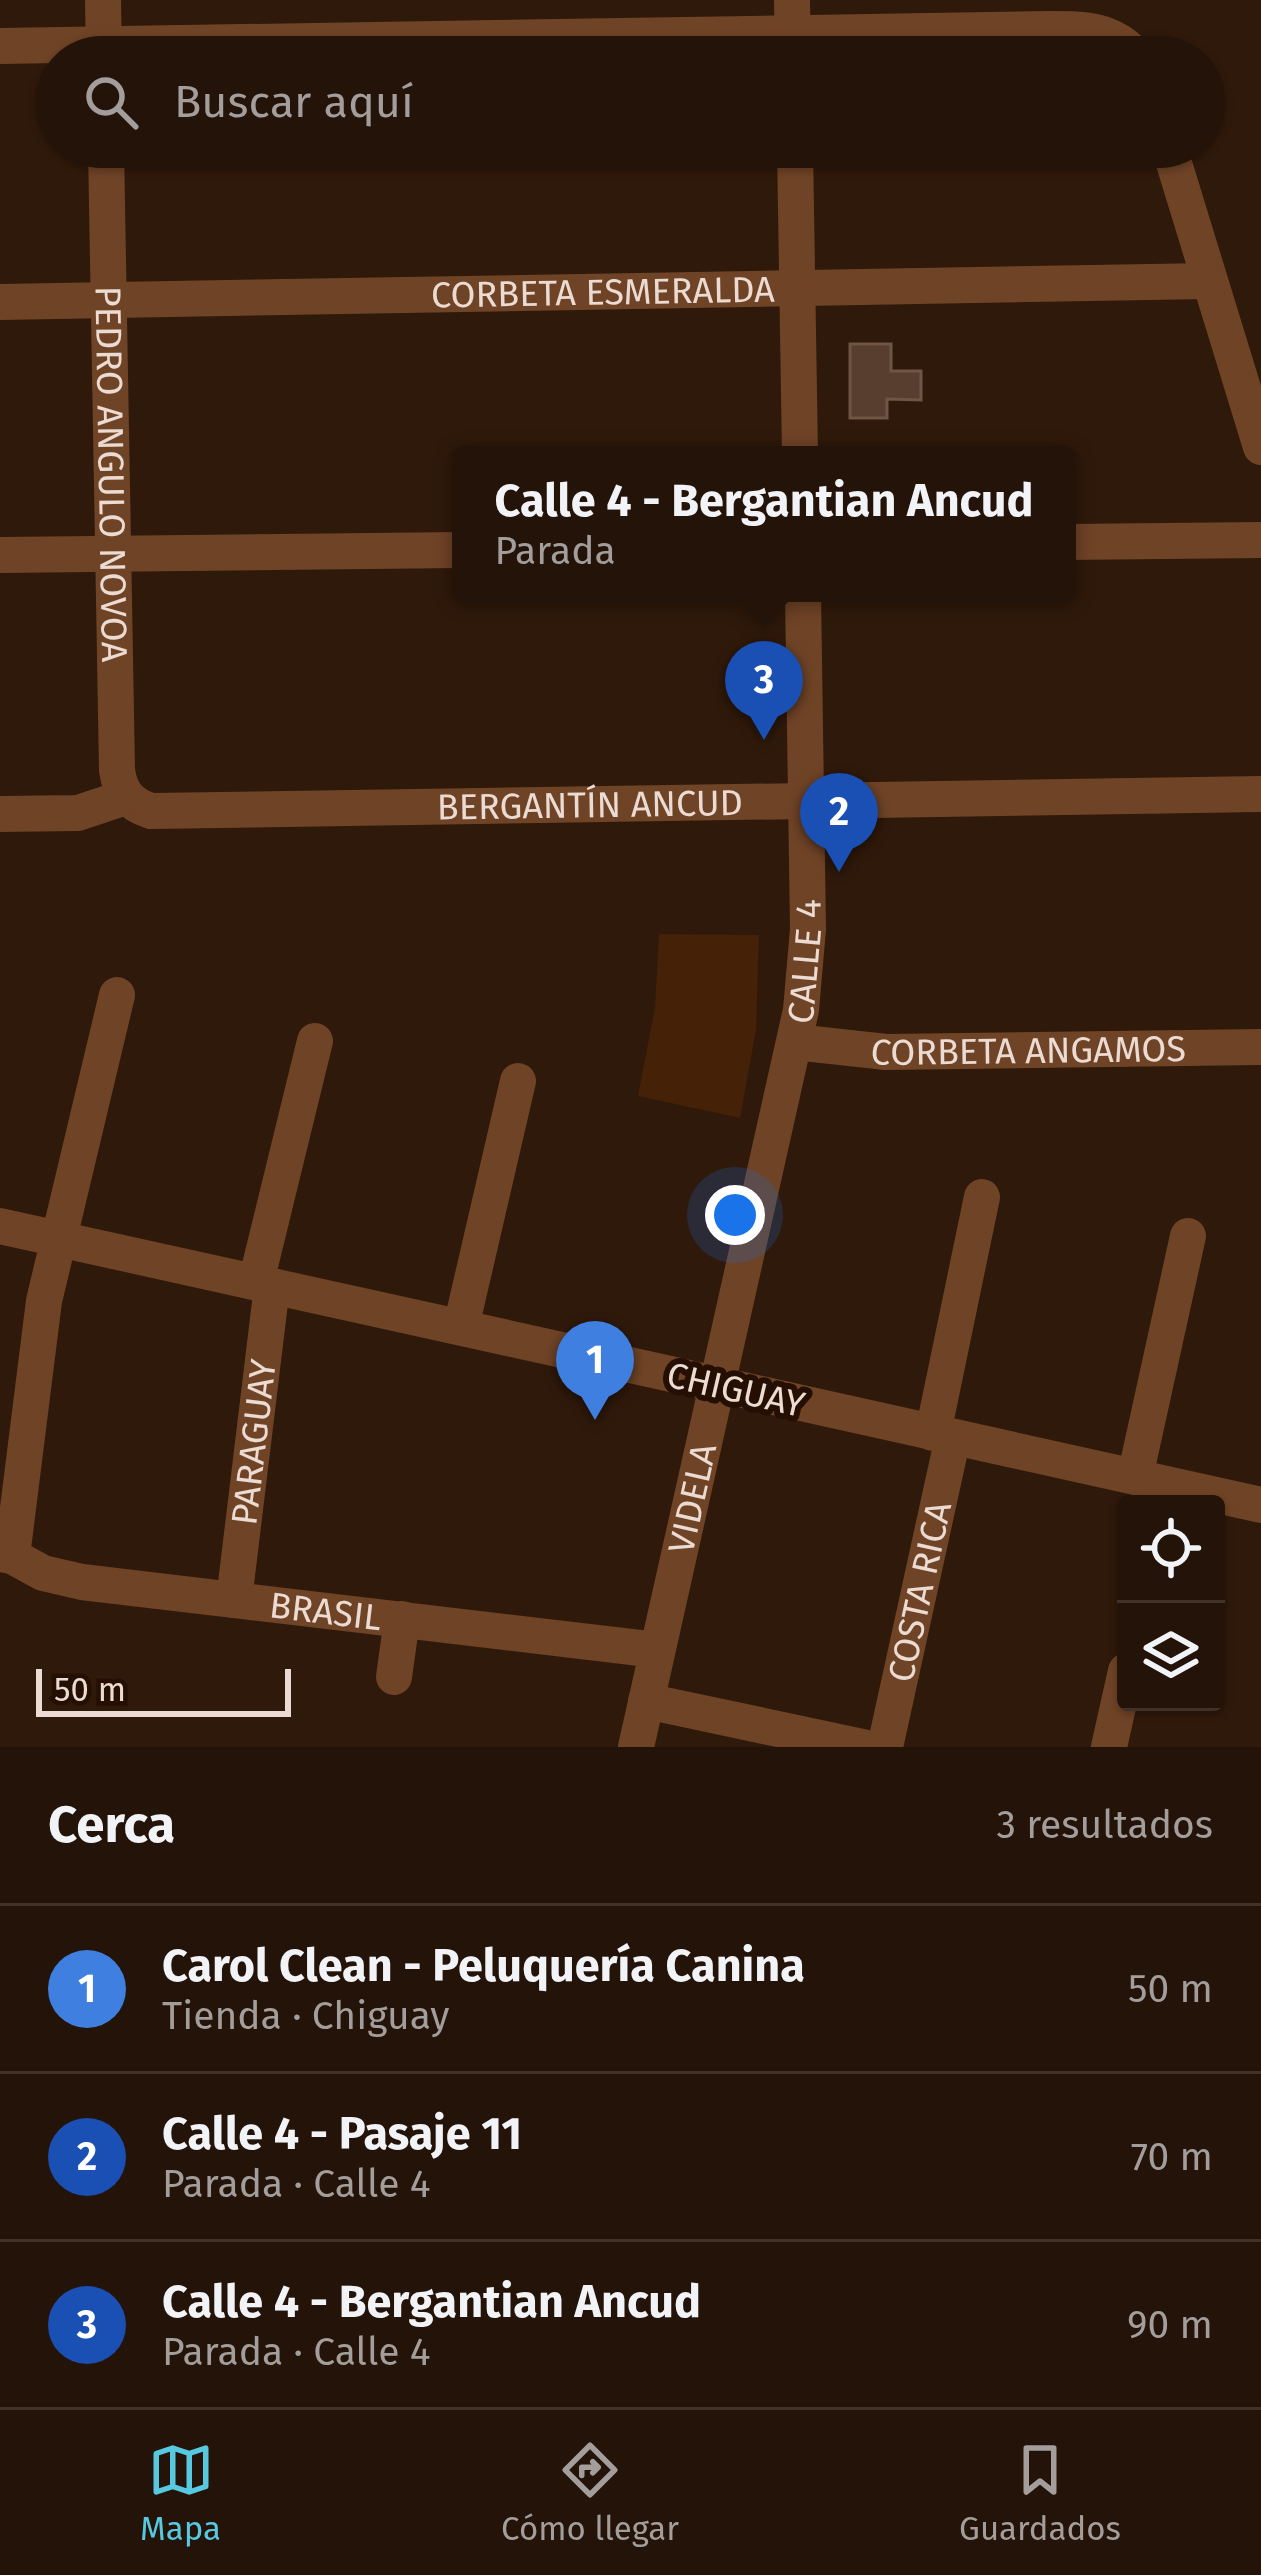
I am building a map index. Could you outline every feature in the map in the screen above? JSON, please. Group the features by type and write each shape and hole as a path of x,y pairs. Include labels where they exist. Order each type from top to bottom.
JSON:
{"street":[{"path":"104,0 104,36"},
{"path":"595,36 1050,29 1094,29 1112,36"},
{"path":"0,46 36,48"},
{"name":"PEDRO ANGULO NOVOA","path":"106,168 117,770 126,797"},
{"path":"795,168 800,446"},
{"path":"1175,168 1261,447"},
{"name":"CORBETA ESMERALDA","path":"0,302 1208,281"},
{"path":"1076,542 1261,540"},
{"path":"0,556 452,550"},
{"name":"CALLE 4","path":"795,1042 806,978 803,602"},
{"name":"BERGANTÍN ANCUD","path":"0,814 78,813 126,797 151,811 1261,794"},
{"path":"6,1555 44,1300 117,994"},
{"name":"PARAGUAY","path":"234,1600 264,1284 315,1041"},
{"name":"CORBETA ANGAMOS","path":"795,1042 886,1052 1261,1047"},
{"name":"VIDELA","path":"635,1747 795,1042"},
{"path":"461,1327 518,1081"},
{"name":"COSTA RICA","path":"885,1747 982,1197"},
{"name":"CHIGUAY","path":"0,1226 943,1435 1155,1488 1261,1505"},
{"path":"1155,1488 1188,1236"},
{"name":"BRASIL","path":"6,1555 62,1578 657,1650"},
{"path":"394,1677 401,1619"},
{"path":"646,1701 862,1747"},
{"path":"1109,1747 1117,1711"}],"shaded area":[{"path":"659,934 759,935 756,1030 740,1118 638,1096 655,1007"}],"building":[{"path":"850,344 891,344 891,371 921,371 921,400 887,399 887,418 850,418"}],"place":[{"name":"Calle 4 - Bergantian Ancud","path":"764,740"},
{"name":"Calle 4 - Pasaje 11","path":"839,872"},
{"name":"Carol Clean - Peluquería Canina","path":"595,1420"}]}
